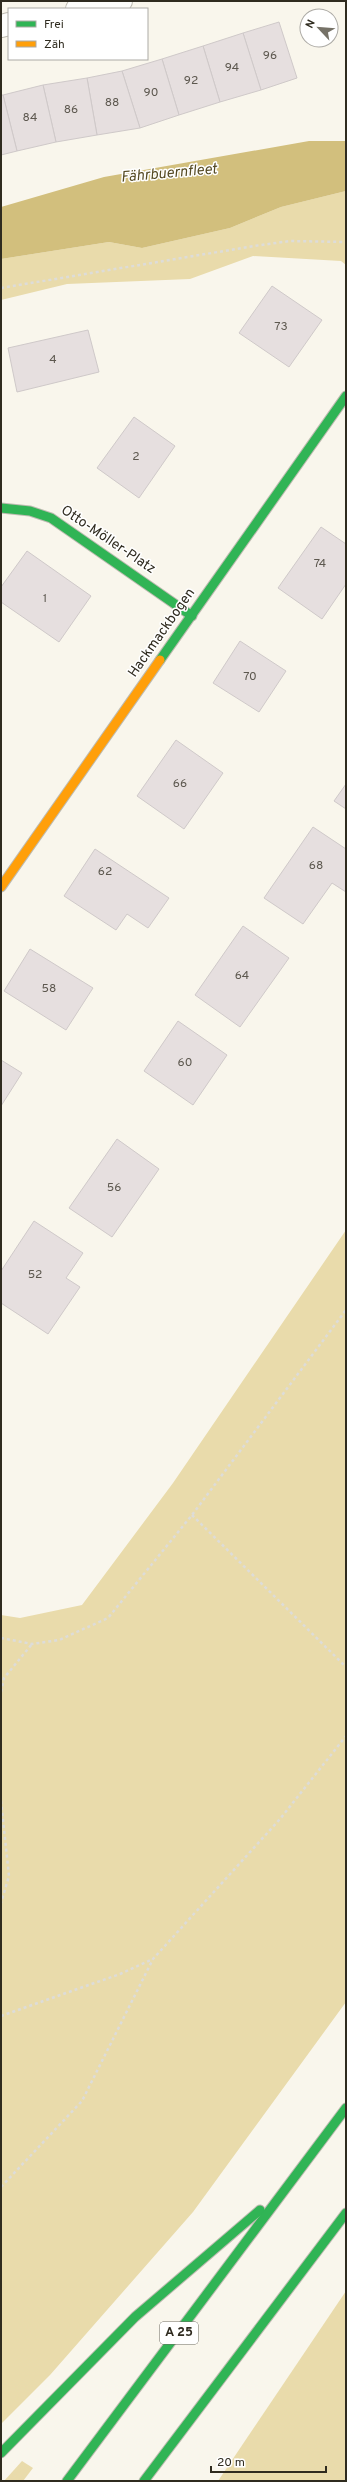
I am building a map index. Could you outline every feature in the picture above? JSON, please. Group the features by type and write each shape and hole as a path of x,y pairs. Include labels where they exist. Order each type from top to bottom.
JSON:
{"main road":[{"name":"Hackmackbogen","path":"1,887 346,396"},
{"name":"Otto-Möller-Platz","path":"1,508 30,511 51,518 192,616"},
{"name":"A 25","path":"67,2481 290,2185 346,2108"},
{"path":"1,2453 135,2317 290,2185"},
{"path":"144,2481 346,2213"},
{"path":"151,2481 160,2461"}],"street":[{"path":"83,8 121,1"}],"path":[{"path":"1,288 254,246 290,242 346,242"},
{"path":"1,1638 32,1644 59,1640 108,1618 192,1515 346,1310"},
{"path":"192,1515 346,1667"},
{"path":"1,1692 4,1678 32,1644"},
{"path":"1,2187 82,2101 153,1959 280,1819 346,1736"},
{"path":"1,1801 9,1876 1,1903"},
{"path":"1,2016 120,1974 153,1959"}],"shaded area":[{"path":"346,191 346,265 341,261 253,256 190,279 67,284 1,300 1,259 109,242 142,248 230,228 281,207"},
{"path":"346,1230 346,2002 193,2212 50,2375 1,2424 1,1615 20,1618 82,1605 173,1483"},
{"path":"346,2291 346,2481 218,2481"},
{"path":"22,2461 33,2468 23,2481 4,2481"}],"water":[{"name":"Fährbuernfleet","path":"309,141 346,141 346,191 281,207 230,228 142,248 109,242 1,259 1,207 104,177"}],"building":[{"path":"279,22 297,78 261,90 243,33"},
{"path":"243,33 261,90 220,102 203,46"},
{"path":"203,46 220,102 179,115 162,59"},
{"path":"162,59 179,115 140,128 122,71"},
{"path":"122,71 140,128 97,135 87,78"},
{"path":"87,78 97,135 56,142 43,85"},
{"path":"43,85 56,142 17,151 3,95"},
{"path":"1,95 3,95 17,151 1,155"},
{"path":"272,286 322,320 289,367 239,333"},
{"path":"88,330 99,372 17,392 8,348"},
{"path":"134,417 175,446 139,498 97,468"},
{"path":"321,527 346,544 346,584 322,619 278,588"},
{"path":"27,551 91,596 59,642 1,602 1,587"},
{"path":"240,641 286,671 259,712 213,683"},
{"path":"176,740 223,773 184,829 137,796"},
{"path":"346,784 346,809 334,801"},
{"path":"313,827 346,849 346,892 332,883 303,924 264,898"},
{"path":"95,849 169,898 148,928 127,914 116,930 64,896"},
{"path":"243,926 289,958 240,1027 195,995"},
{"path":"30,949 93,988 66,1030 4,991"},
{"path":"178,1021 227,1055 193,1105 144,1071"},
{"path":"1,1060 22,1073 1,1106"},
{"path":"117,1139 159,1169 112,1237 69,1208"},
{"path":"34,1221 83,1253 66,1278 80,1287 48,1334 1,1303 1,1271"}],"traffic: fast":[{"path":"160,660 346,396"},
{"path":"1,508 30,511 51,518 192,616"},
{"path":"67,2481 346,2108"},
{"path":"1,2453 135,2317 260,2210"},
{"path":"144,2481 346,2213"}],"traffic: slow":[{"path":"1,887 160,660"}]}
